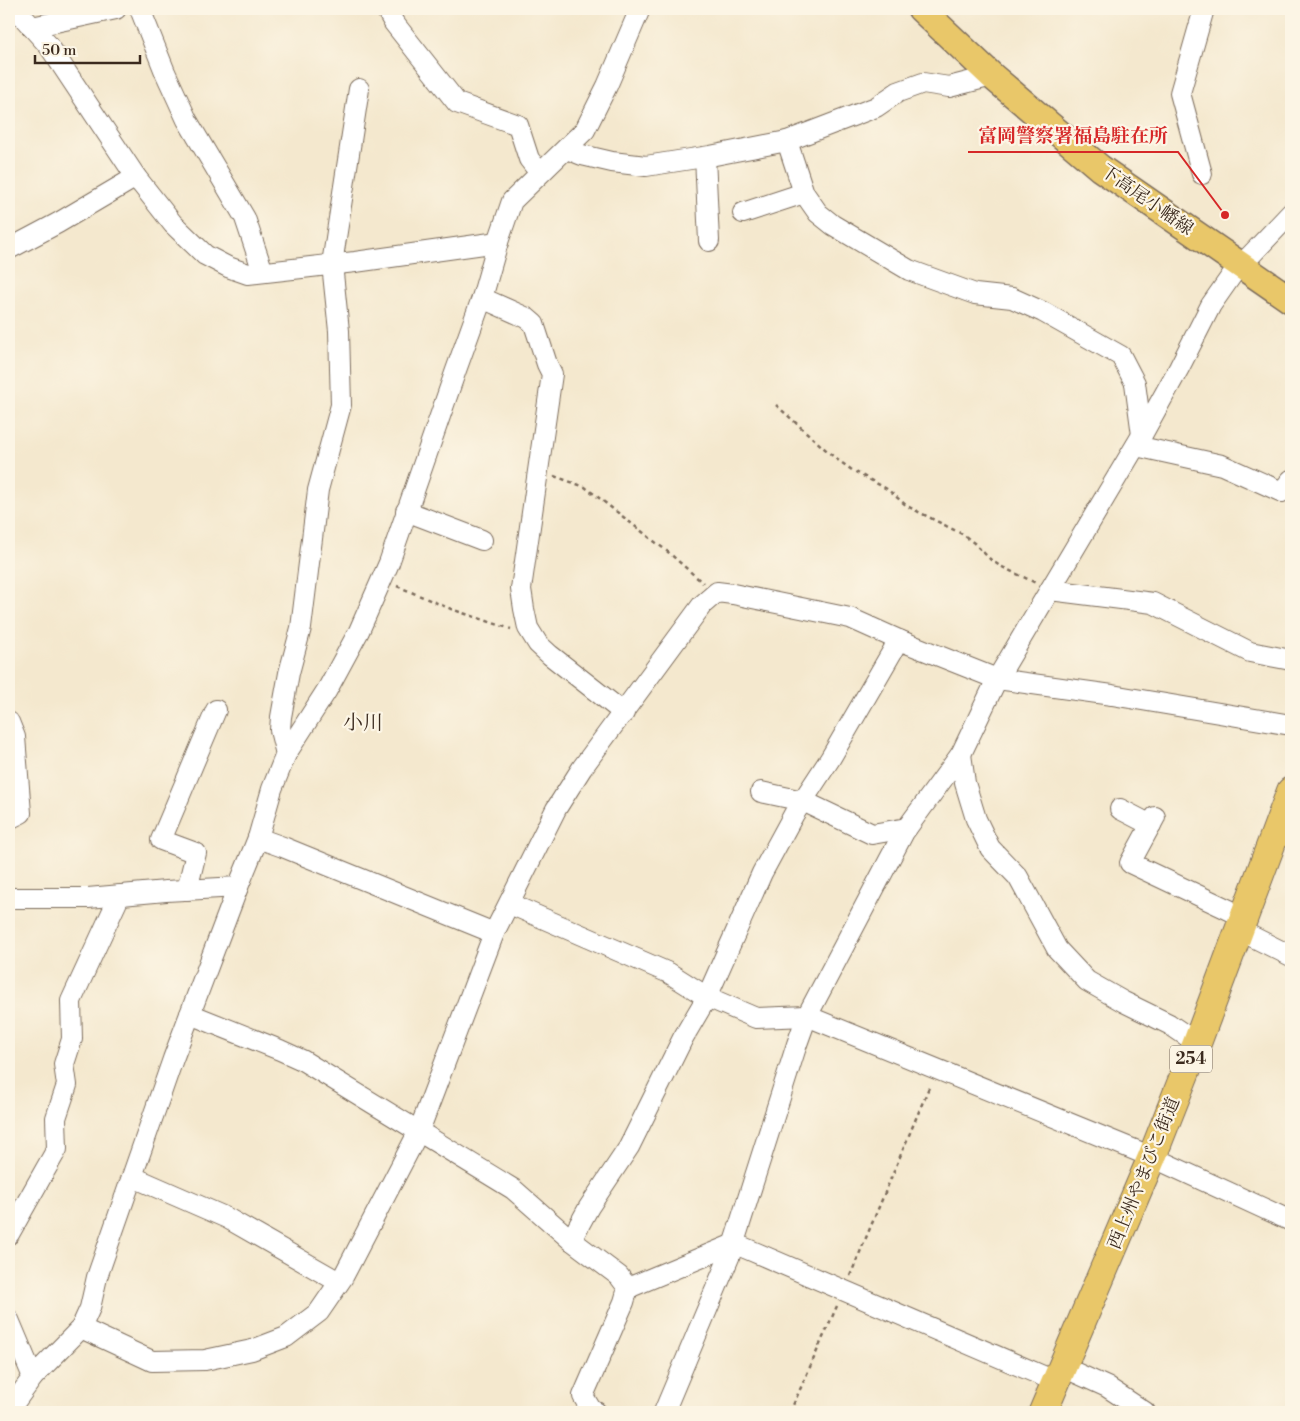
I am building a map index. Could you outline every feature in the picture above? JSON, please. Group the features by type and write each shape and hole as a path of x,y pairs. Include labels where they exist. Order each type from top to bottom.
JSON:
{"highway":[{"name":"西上州やまびこ街道","path":"1043,1412 1152,1157 1262,872 1291,791"}],"main road":[{"name":"下高尾小幡線","path":"921,9 992,76 1100,168 1291,300"}],"street":[{"path":"18,9 49,46 136,177 173,224 205,255 228,267 248,274 498,242"},
{"path":"32,27 116,9"},
{"path":"140,9 165,72 187,120 245,218 263,272"},
{"path":"386,9 394,24 457,103 518,125 529,159 540,173"},
{"path":"9,1410 33,1377 81,1328 90,1308 97,1277 173,1059 258,838 272,789 286,754 332,681 359,631 389,563 482,298 512,201 585,130 607,86 640,9"},
{"path":"1202,174 1180,93 1204,9"},
{"path":"567,149 582,155 646,166 705,157 787,141 876,107 898,92 923,83 949,87 992,76"},
{"path":"286,754 280,730 281,717 289,673 301,628 318,490 340,405 339,331 332,264 359,89"},
{"path":"787,141 804,194 818,213 833,225 909,270 975,294 1012,298 1043,312 1121,356 1135,384 1139,440"},
{"path":"705,157 709,241"},
{"path":"9,248 58,223 136,177"},
{"path":"743,213 804,194"},
{"path":"664,1412 734,1244 807,1016 906,828 961,754 997,679 1139,440 1179,368 1211,304 1239,265 1291,213"},
{"path":"482,298 527,318 534,324 552,374 522,589 528,628 538,644 550,655 624,713"},
{"path":"1139,440 1222,465 1282,492 1291,480"},
{"path":"406,511 482,540"},
{"path":"1050,590 1153,603 1250,652 1291,660"},
{"path":"81,1328 152,1361 205,1360 252,1350 286,1337 319,1312 339,1282 419,1132 494,933 556,809 568,789 702,605 717,592 850,618 997,679 1112,695 1291,725"},
{"path":"571,1240 589,1207 629,1147 683,1038 707,997 762,872 900,640"},
{"path":"188,890 196,853 161,840 216,710"},
{"path":"9,722 15,737 21,813 9,819"},
{"path":"961,754 965,783 976,819 990,848 1018,877 1057,949 1087,980 1124,1002 1169,1024 1197,1042"},
{"path":"761,792 803,801 872,834 906,828"},
{"path":"1120,809 1153,821 1130,863 1242,924 1291,956"},
{"path":"258,838 494,933"},
{"path":"9,898 88,898 238,887"},
{"path":"9,1234 57,1149 56,1118 67,1085 64,1064 72,1039 71,1001 120,895"},
{"path":"510,904 669,973 707,997 756,1018 807,1016 1152,1157 1291,1221"},
{"path":"190,1014 302,1060 513,1189 571,1240 620,1276 628,1288 624,1302 584,1396 592,1411 596,1412"},
{"path":"133,1176 227,1218 339,1282"},
{"path":"628,1288 734,1244 844,1290 1060,1374 1107,1387 1145,1412"},
{"path":"9,1320 33,1377"}],"path":[{"path":"776,405 835,458 852,470 888,489 907,506 964,536 1000,566 1050,590"},
{"path":"539,471 585,487 668,552 707,586 712,596"},
{"path":"381,580 451,609 520,632 531,633"},
{"path":"790,1412 844,1290 937,1069"}],"place":[{"name":"富岡警察署福島駐在所","path":"1225,215"}],"district":[{"name":"小川","path":"363,723"}]}
